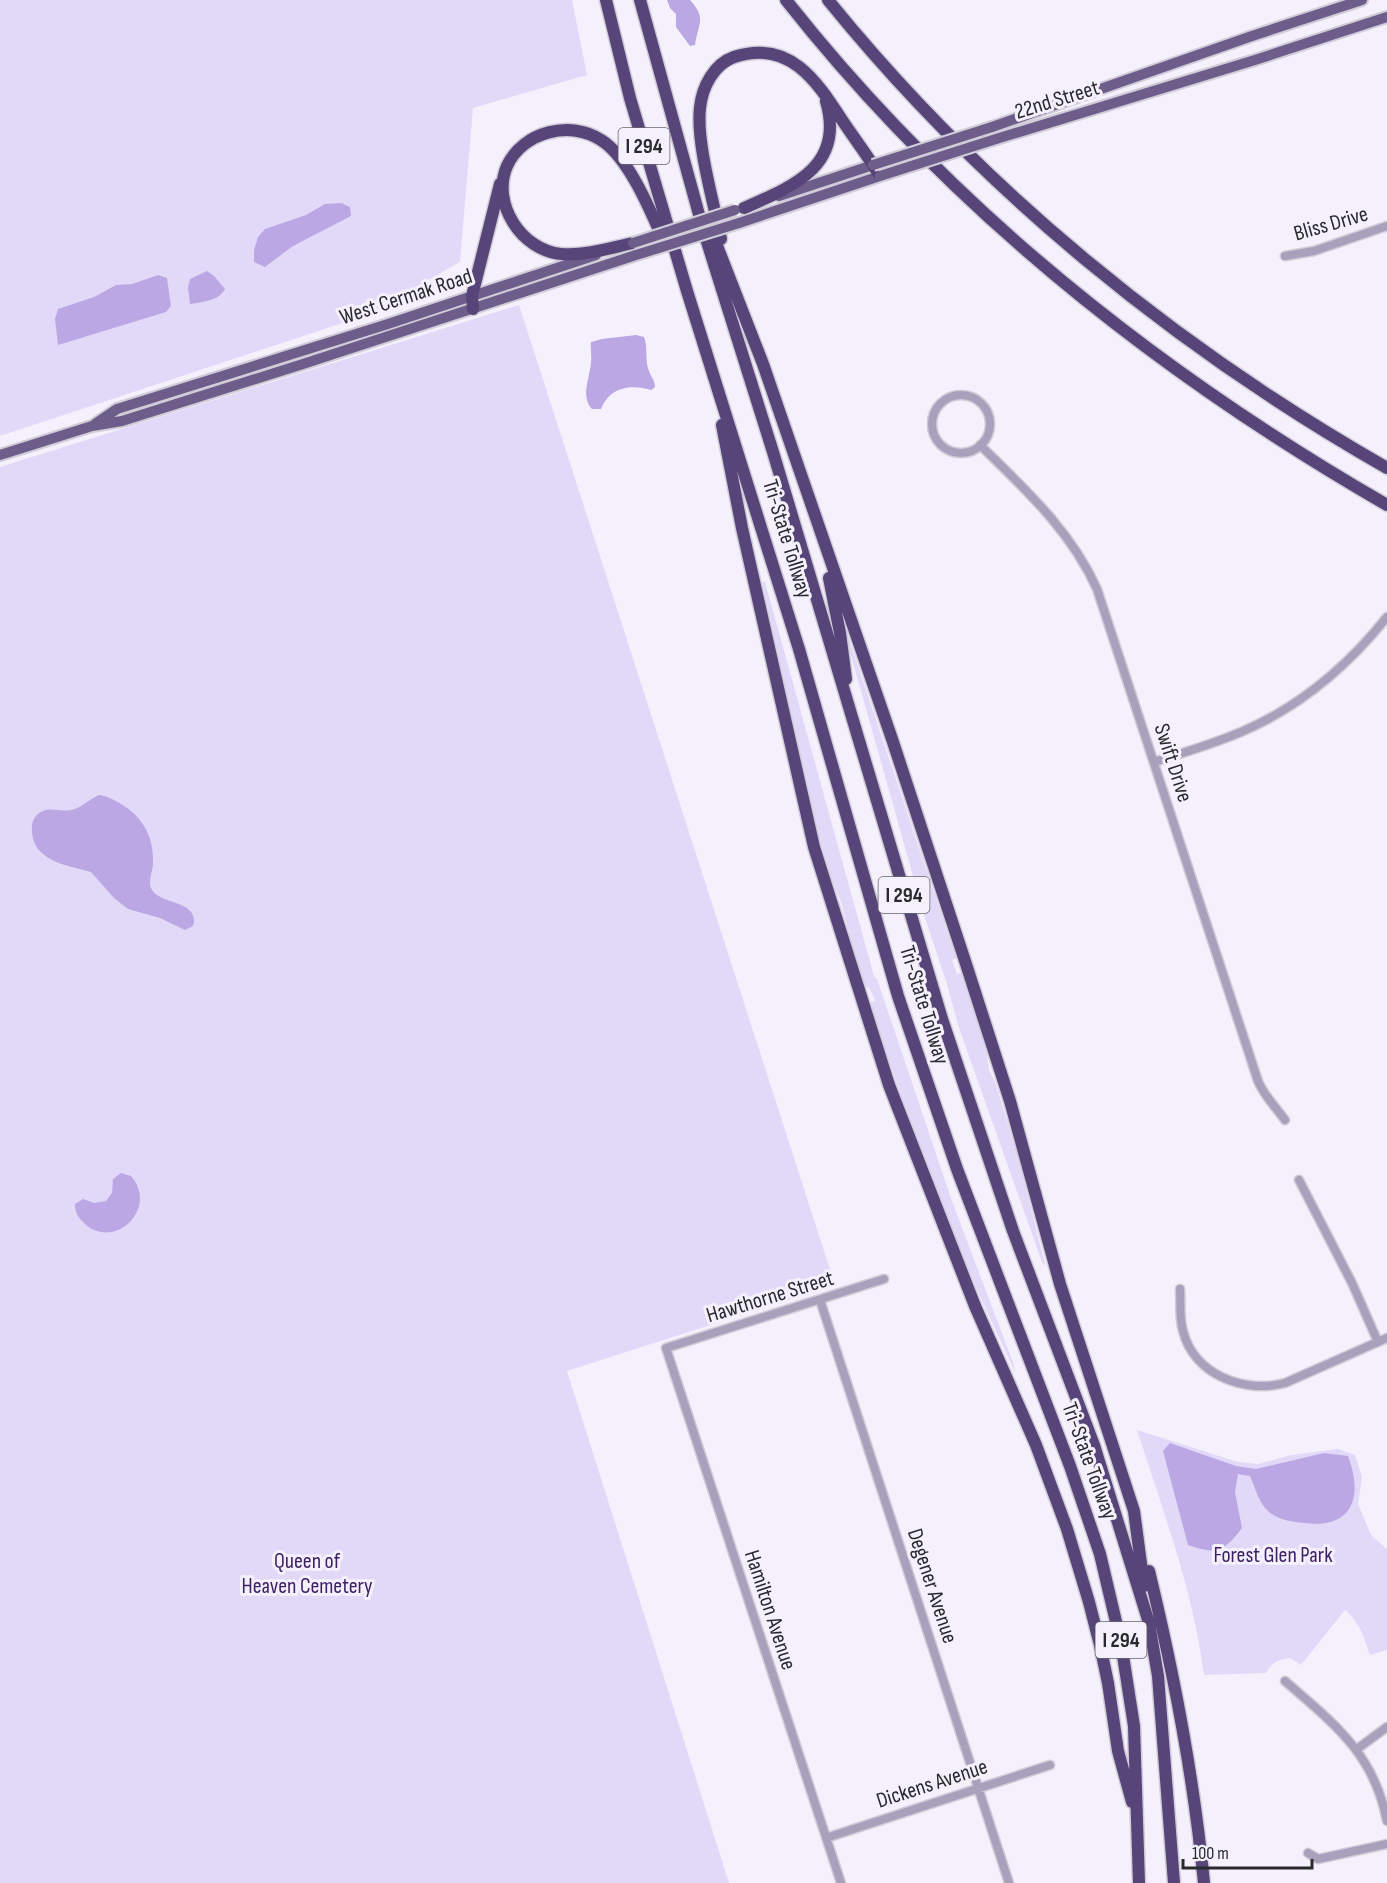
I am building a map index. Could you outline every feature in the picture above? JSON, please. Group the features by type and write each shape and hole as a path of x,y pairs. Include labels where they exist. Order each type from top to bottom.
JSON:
{"highway":[{"name":"Tri-State Tollway","path":"606,0 630,98 708,360 785,603 895,985 983,1243 1078,1489 1100,1554 1121,1642 1131,1700 1135,1738 1138,1883"},
{"name":"Tri-State Tollway","path":"640,0 683,159 913,926 976,1124 1017,1242 1094,1445 1149,1623 1158,1676 1174,1883"},
{"path":"786,0 858,87 898,130 977,208 1052,273 1131,336 1217,398 1267,432 1387,505"},
{"path":"828,0 890,73 941,128 1003,189 1059,237 1156,315 1234,371 1292,410 1387,468"},
{"path":"735,292 722,241 700,130 701,99 708,80 719,67 730,59 747,53 764,52 793,62 802,68 823,91 876,171"},
{"path":"740,209 797,182 824,157 831,133 823,91"},
{"path":"473,309 472,296 489,224 507,166 518,150 532,140 550,131 571,129 603,140 619,158 654,219 687,291"},
{"path":"683,159 763,364 892,739 1013,1112 1060,1284 1134,1511 1169,1654 1199,1831 1204,1883"},
{"path":"507,166 502,191 513,223 525,239 543,250 561,254 635,249"},
{"path":"708,360 742,528 814,847 889,1085 975,1306 1036,1445 1067,1529 1097,1634 1108,1683 1118,1751 1137,1820"},
{"path":"817,523 840,633 848,704"},
{"path":"1134,1511 1149,1623"}],"main road":[{"name":"22nd Street","path":"739,223 992,127 1362,0"},
{"name":"22nd Street","path":"740,209 996,139 1387,17"},
{"name":"West Cermak Road","path":"0,455 92,426 133,418 473,309 740,209"},
{"name":"West Cermak Road","path":"92,426 117,409 472,296 635,249 739,223"}],"street":[{"name":"Bliss Drive","path":"1285,256 1314,251 1387,226"},
{"path":"958,395 968,396 979,402 987,412 990,421 989,430 980,445 965,452 956,452 941,445 936,438 932,421 934,412 940,404 958,395"},
{"name":"Swift Drive","path":"980,445 1052,518 1071,542 1098,589 1258,1081 1266,1097 1274,1103 1285,1120"},
{"path":"1154,762 1243,731 1299,701 1327,680 1355,654 1387,617"},
{"path":"1180,1289 1182,1330 1189,1345 1205,1365 1220,1377 1238,1383 1260,1387 1285,1383 1383,1340 1299,1180"},
{"name":"Hawthorne Street","path":"666,1348 884,1279"},
{"name":"Degener Avenue","path":"820,1300 1009,1883"},
{"name":"Hamilton Avenue","path":"666,1348 841,1883"},
{"path":"1284,1681 1331,1721 1357,1749 1379,1791 1387,1821"},
{"path":"1357,1749 1387,1727"},
{"name":"Dickens Avenue","path":"826,1838 1050,1765"},
{"path":"1308,1853 1318,1859 1387,1844"}],"green space":[{"path":"0,0 572,0 587,75 473,108 460,262 367,315 0,436"},
{"name":"Queen of Heaven Cemetery","path":"519,305 835,1285 567,1371 729,1883 0,1883 0,467"},
{"path":"762,582 765,582 874,976 877,979 952,1201 1015,1372 962,1257 916,1139 869,1003 875,1001 869,987 863,989 841,902 831,879 812,811"},
{"path":"847,633 952,946 954,946 957,958 952,960 957,974 964,972 987,1054 989,1070 995,1082 1017,1153 1045,1264 1043,1265 958,1025 924,915 845,634"},
{"name":"Forest Glen Park","path":"1137,1430 1238,1462 1258,1464 1292,1455 1338,1449 1355,1455 1362,1477 1358,1504 1371,1535 1387,1549 1387,1650 1370,1655 1358,1625 1345,1610 1301,1665 1290,1658 1276,1662 1266,1673 1204,1675 1185,1581"}],"shaded area":[{"path":"667,0 690,0 695,6 700,21 695,45 690,46 676,27 676,14 670,8"},
{"path":"341,203 350,207 351,216 293,246 265,267 254,262 254,250 258,237 265,229 306,215 325,204"},
{"path":"207,271 225,289 219,296 205,302 190,304 188,288 190,279"},
{"path":"158,275 167,278 171,306 166,312 58,345 55,319 58,309 94,297 116,285 132,284"},
{"path":"636,335 644,337 647,364 655,387 651,390 636,387 622,389 610,396 601,409 592,409 588,404 586,393 591,362 591,342"},
{"path":"99,795 108,797 129,809 141,822 152,845 153,863 150,884 152,890 157,895 189,910 193,915 193,926 185,930 160,918 128,909 114,898 91,872 61,864 43,854 36,847 32,825 39,813 49,809 75,809"},
{"path":"121,1173 131,1176 138,1189 140,1202 136,1213 129,1223 118,1230 106,1233 94,1230 79,1217 75,1204 83,1199 94,1203 106,1201 112,1193 113,1179"},
{"path":"1170,1443 1236,1466 1256,1469 1324,1453 1348,1456 1354,1496 1344,1515 1334,1521 1304,1523 1290,1521 1269,1512 1260,1500 1250,1476 1238,1474 1235,1492 1242,1528 1224,1547 1213,1550 1198,1548 1188,1545 1163,1451"}]}
